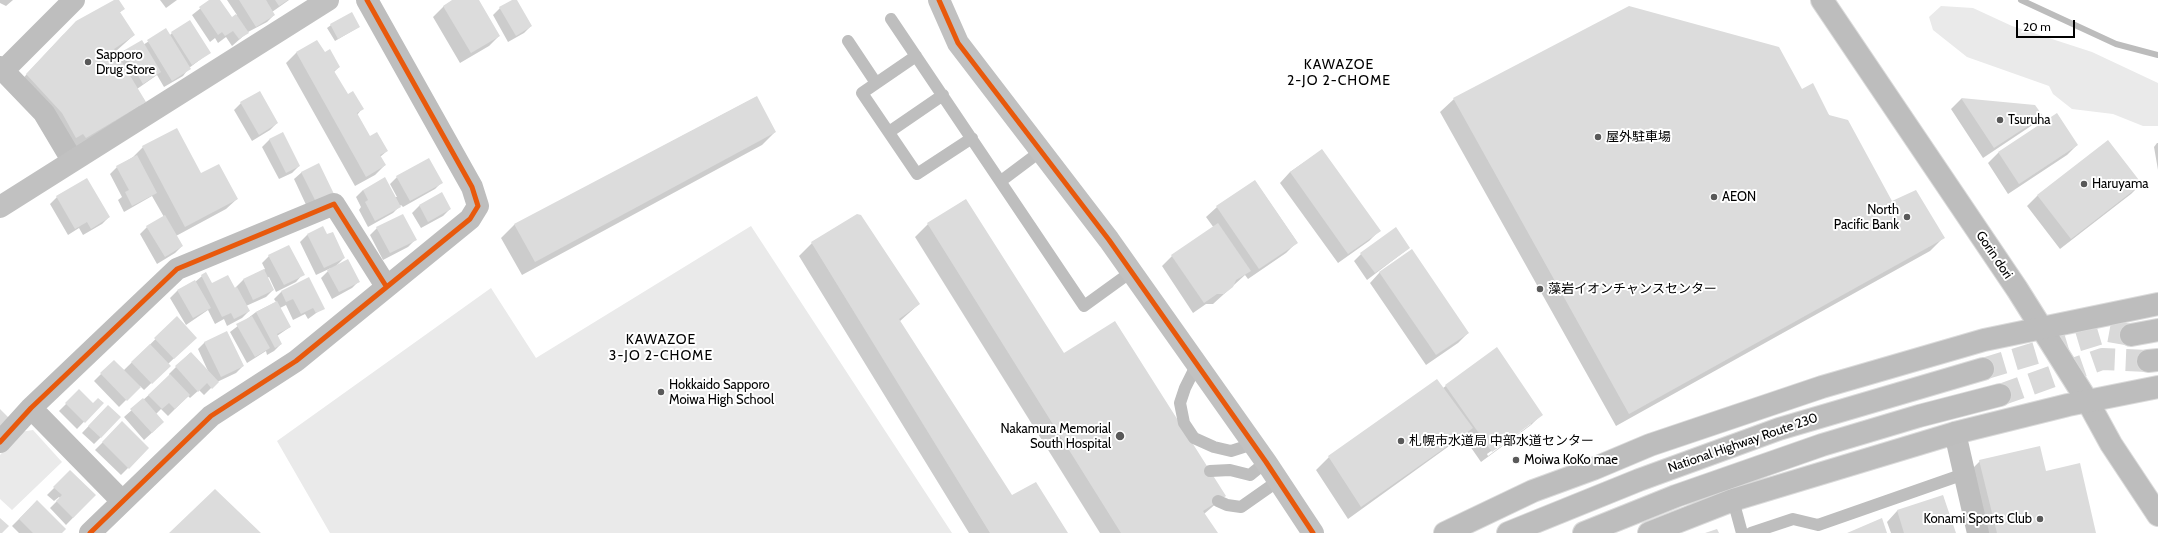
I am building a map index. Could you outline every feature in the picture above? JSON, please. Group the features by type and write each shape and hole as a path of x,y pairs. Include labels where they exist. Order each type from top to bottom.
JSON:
{"main road":[{"name":"Gorin dori","path":"1822,0 1856,48 2042,329 2088,402 2111,444 2154,502"},
{"path":"1445,533 1533,491 1593,470 1650,445 1822,387 1984,340 2158,304"},
{"path":"2131,335 2158,330"},
{"name":"National Highway Route 230","path":"1508,533 1639,480 1779,429 1983,369"},
{"path":"1648,533 1733,500 1955,433 2068,405 2158,387"},
{"path":"1584,533 1676,496 1822,445 1919,416 2000,395"}],"street":[{"path":"72,160 44,113 2,69 74,0"},
{"path":"0,207 72,160 328,0"},
{"path":"90,533 211,416 296,361 386,286 470,219 478,206 472,187 367,0"},
{"path":"939,0 958,43 1131,272 1266,462 1313,533"},
{"path":"0,442 31,408 177,269 334,204 386,286"},
{"path":"31,408 122,501"},
{"path":"1955,433 1978,533"}],"lane":[{"path":"892,19 1084,306 1131,272"},
{"path":"848,41 876,83"},
{"path":"916,56 862,93 917,174 972,138"},
{"path":"889,132 943,95"},
{"path":"1001,181 1041,151"},
{"path":"1197,364 1185,388 1180,403 1184,423 1194,438 1214,447 1231,450 1253,444"},
{"path":"1210,471 1230,470 1250,474 1266,462"},
{"path":"1751,533 1793,519 1820,529 1964,474"},
{"path":"1218,501 1227,505 1241,507 1278,481"},
{"path":"1733,500 1742,533"}],"shaded area":[{"path":"1941,6 1973,8 2012,26 2092,52 2158,83 2158,126 2143,126 2113,114 2072,109 2053,94 2049,86 1967,57 1933,30 1929,17"},
{"name":"Hokkaido Sapporo Moiwa High School","path":"751,226 952,533 330,533 277,441 491,288 536,358"},
{"path":"33,430 62,462 12,510 0,499 0,455 20,432"}],"building":[{"path":"114,0 119,0 125,9 120,12 135,35 114,49 146,102 86,138 83,134 76,138 62,113 26,74 76,21"},
{"path":"209,0 220,0 232,17 236,14 249,33 239,39 233,31 225,36 222,32 218,35 199,7"},
{"path":"239,0 266,0 275,15 256,27"},
{"path":"275,0 288,0 279,6"},
{"path":"452,0 479,0 500,36 471,53 443,6"},
{"path":"512,0 517,0 532,26 516,36 499,7"},
{"path":"1629,6 1779,47 1802,89 1813,83 1829,115 1848,120 1892,201 1916,190 1945,238 1629,414 1453,98"},
{"path":"352,12 360,27 338,39 330,24"},
{"path":"190,20 211,53 192,65 171,32"},
{"path":"166,28 191,69 172,81 147,40"},
{"path":"142,40 161,72 143,84 123,51"},
{"path":"317,40 325,52 330,49 340,67 334,71 348,94 353,91 364,109 357,113 370,136 377,132 388,151 380,155 386,165 366,177 296,52"},
{"path":"260,91 278,123 259,135 240,102"},
{"path":"757,96 776,132 535,262 514,224"},
{"path":"1961,98 2035,105 2043,116 1994,148"},
{"path":"2057,113 2078,145 2019,184 1998,152"},
{"path":"177,128 201,173 219,164 238,199 185,227 142,146"},
{"path":"283,132 300,166 286,173 269,139"},
{"path":"2108,140 2142,184 2071,239 2037,195"},
{"path":"1322,149 1381,231 1348,254 1290,172"},
{"path":"137,155 157,193 132,206 125,192 129,190 116,166"},
{"path":"429,158 443,183 410,201 396,176"},
{"path":"319,163 334,194 316,202 301,172"},
{"path":"385,177 401,207 375,221 365,202 368,200 363,190"},
{"path":"87,178 110,217 91,229 87,222 75,229 56,196"},
{"path":"1255,180 1298,243 1259,269 1216,206"},
{"path":"442,192 451,209 428,222 419,205"},
{"path":"966,199 1064,353 1115,321 1226,496 1203,511 1218,533 1121,533 927,223"},
{"path":"403,214 417,240 390,253 376,227"},
{"path":"857,214 861,215 920,304 899,319 1012,495 1036,482 1068,533 990,533 811,242"},
{"path":"165,215 183,246 165,257 146,226"},
{"path":"1218,223 1251,271 1236,280 1233,287 1224,294 1217,294 1204,303 1171,255"},
{"path":"323,226 327,234 333,232 345,258 324,268 307,234"},
{"path":"1396,227 1410,248 1375,273 1360,253"},
{"path":"289,245 305,275 284,285 268,255"},
{"path":"1412,249 1469,333 1436,355 1379,272"},
{"path":"348,259 360,282 339,292 327,270"},
{"path":"264,269 274,290 253,300 243,279"},
{"path":"206,272 212,283 228,275 235,288 237,287 250,311 234,319 231,313 222,317 201,275"},
{"path":"309,277 325,309 316,313 313,308 301,314 293,299 286,302 281,291"},
{"path":"195,280 211,308 193,318 177,290"},
{"path":"277,301 291,327 277,334 282,344 275,348 256,312"},
{"path":"177,316 197,338 174,359 154,338"},
{"path":"252,316 270,348 255,357 236,324"},
{"path":"227,331 244,366 221,377 204,342"},
{"path":"150,344 171,366 152,384 131,362"},
{"path":"1497,347 1543,415 1492,452 1445,385"},
{"path":"191,352 219,382 212,389 207,383 198,392 175,366"},
{"path":"114,360 141,387 127,401 100,373"},
{"path":"170,374 190,395 175,409 169,403 162,409 148,395"},
{"path":"1437,379 1473,428 1361,507 1328,456"},
{"path":"79,389 93,403 98,398 104,403 85,423 65,403"},
{"path":"143,398 164,422 152,433 130,409"},
{"path":"108,405 121,417 101,438 88,426"},
{"path":"0,409 10,419 0,429"},
{"path":"122,421 149,448 129,469 102,442"},
{"path":"2040,446 2046,471 2080,463 2096,533 1997,533 1979,460"},
{"path":"70,470 96,495 73,518 56,501 62,495 53,487"},
{"path":"215,489 261,533 169,533"},
{"path":"1943,495 1956,533 1904,533 1897,510"},
{"path":"37,500 66,529 62,533 33,533 19,519"},
{"path":"0,518 9,526 2,533 0,533"},
{"path":"1882,518 1887,533 1847,533"},
{"path":"1717,529 1719,533 1705,533"}],"waterway":[{"path":"2021,0 2116,44 2158,55"}],"tunnel":[{"path":"1983,369 2109,331 2131,335"},
{"path":"2000,395 2102,359 2148,361"}],"cycle path":[{"path":"90,533 211,416 296,361 470,219 478,206 472,187 367,0"},
{"path":"939,0 958,43 1109,240 1266,462 1313,533"},
{"path":"0,442 31,408 177,269 334,204 386,286"}],"place":[{"name":"Sapporo Drug Store","path":"88,62"},
{"name":"Tsuruha","path":"2000,120"},
{"name":"屋外駐車場","path":"1598,137"},
{"name":"Haruyama","path":"2084,184"},
{"name":"AEON","path":"1714,197"},
{"name":"North Pacific Bank","path":"1907,217"},
{"name":"藻岩イオンチャンスセンター","path":"1540,289"},
{"name":"Hokkaido Sapporo Moiwa High School","path":"661,392"},
{"name":"Nakamura Memorial South Hospital","path":"1120,436"},
{"name":"札幌市水道局 中部水道センター","path":"1401,441"},
{"name":"Moiwa KoKo mae","path":"1516,460"},
{"name":"Konami Sports Club","path":"2040,519"}],"district":[{"name":"KAWAZOE 2-JO 2-CHOME","path":"1339,74"},
{"name":"KAWAZOE 3-JO 2-CHOME","path":"661,348"}]}
